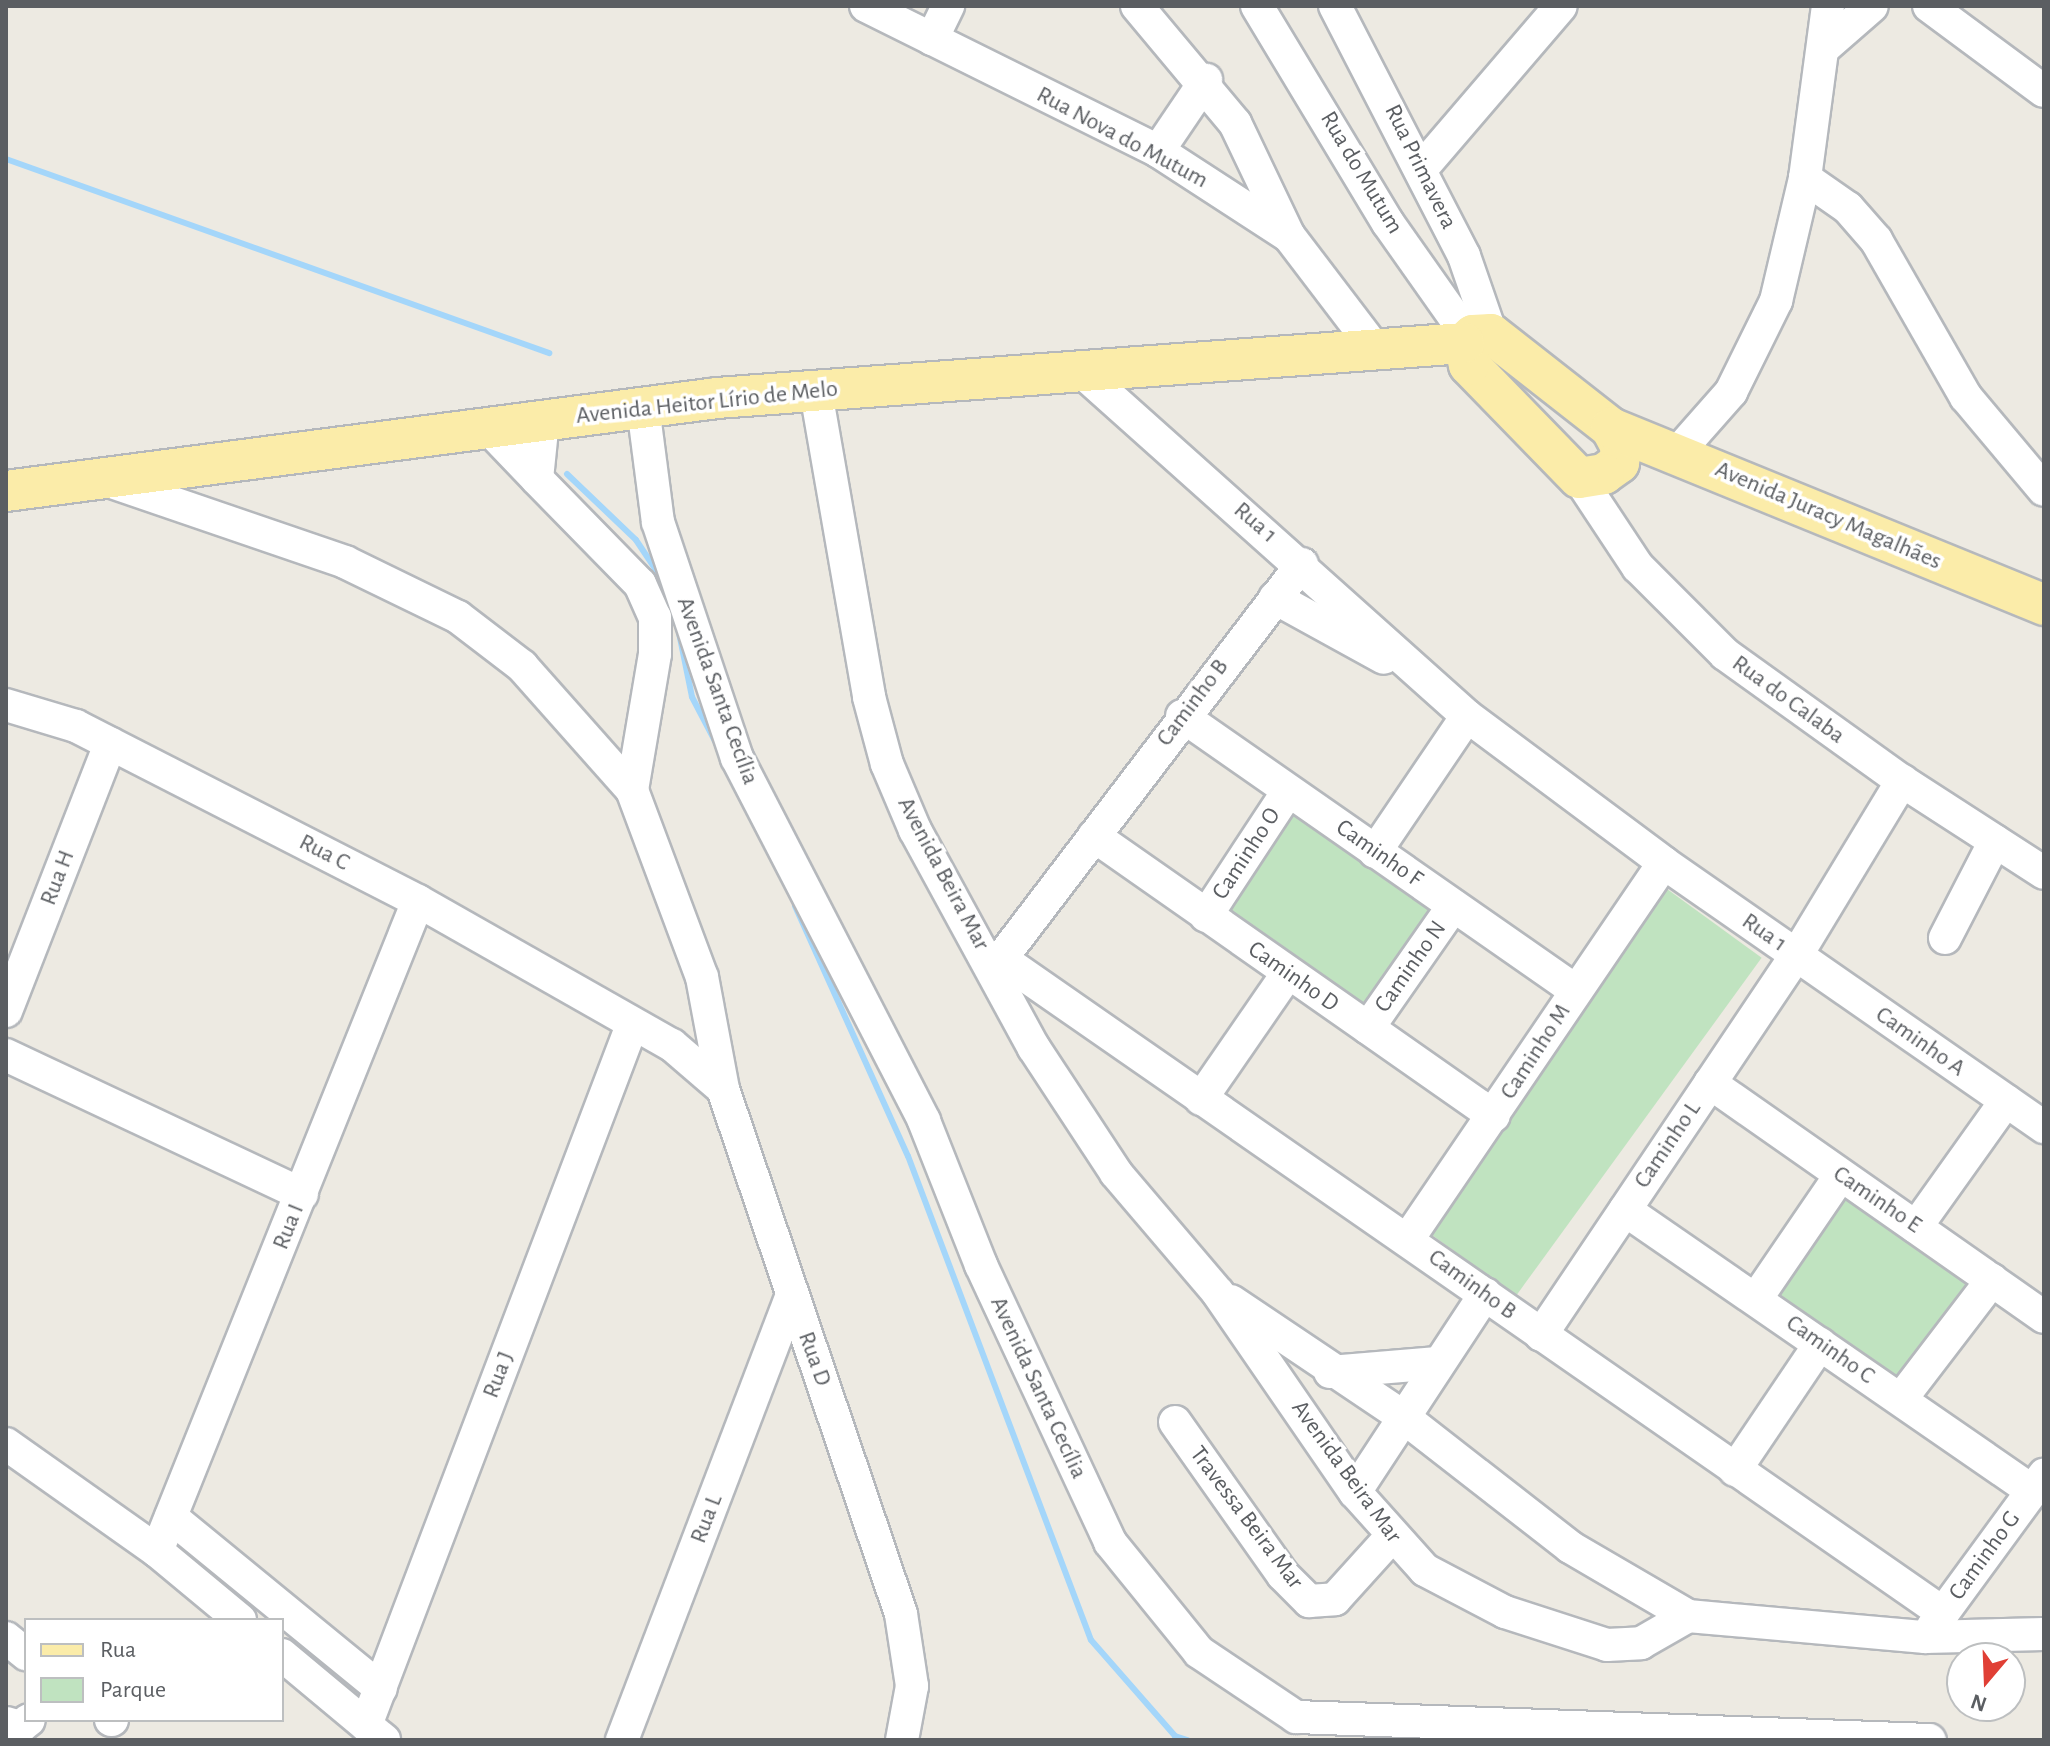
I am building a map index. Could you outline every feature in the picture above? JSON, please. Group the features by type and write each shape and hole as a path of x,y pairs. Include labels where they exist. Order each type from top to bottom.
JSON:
{"main road":[{"name":"Avenida Heitor Lírio de Melo","path":"6,491 492,432 543,420 589,414 646,423 816,392 1080,370 1393,350 1473,334"},
{"path":"1473,334 1617,449 1604,474 1579,478 1473,334"},
{"name":"Avenida Juracy Magalhães","path":"1617,449 1679,451 2044,605"},
{"name":"Avenida Juracy Magalhães","path":"1617,449 1719,488 2044,631"}],"street":[{"name":"Rua Nova do Mutum","path":"866,6 1158,151 1289,236 1393,350"},
{"path":"932,39 948,6"},
{"path":"1137,6 1206,80 1255,159 1289,236"},
{"name":"Rua do Mutum","path":"1257,6 1388,223 1473,334"},
{"name":"Rua Primavera","path":"1335,6 1422,168 1473,334"},
{"path":"1422,168 1561,6"},
{"path":"1679,451 1731,392 1765,331 1805,178 1825,47 1828,6"},
{"path":"1825,47 1872,6"},
{"path":"1929,6 2044,91"},
{"path":"1158,151 1206,80"},
{"path":"1805,178 1848,208 1876,240 1966,397 2044,490"},
{"name":"Rua 1","path":"1080,370 1302,564 1467,716 1664,863 1796,956"},
{"name":"Avenida Beira Mar","path":"816,392 876,731 915,830 997,963 1034,1048 1096,1144 1218,1293 1355,1492 1391,1537 1446,1585 1582,1639 1641,1643 1688,1616"},
{"path":"537,479 543,420"},
{"name":"Avenida Santa Cecília","path":"646,423 658,522 737,758 924,1121 981,1265 1110,1542 1199,1652 1296,1717 1930,1740"},
{"path":"492,432 650,601 655,654 632,790"},
{"path":"1612,536 1617,449"},
{"path":"100,478 345,562 458,617 522,666 632,790 702,977 723,1089"},
{"name":"Rua do Calaba","path":"1579,478 1612,536 1668,601 1725,654 1902,781 2044,873"},
{"name":"Caminho B","path":"1302,564 1182,716 997,963 1408,1239 1735,1470 1934,1625"},
{"name":"Rua 1","path":"1275,598 1425,680"},
{"name":"Rua C","path":"6,705 76,726 418,901 632,1025"},
{"name":"Caminho F","path":"1182,716 1576,991"},
{"path":"1375,852 1467,716"},
{"name":"Rua H","path":"6,1011 110,744"},
{"name":"Caminho L","path":"1541,1335 1796,956 1902,781"},
{"name":"Caminho O","path":"1206,916 1288,791"},
{"name":"Caminho D","path":"1094,836 1494,1116"},
{"path":"1945,938 1995,841"},
{"name":"Caminho M","path":"1408,1239 1664,863"},
{"name":"Rua I","path":"157,1551 418,901"},
{"name":"Caminho N","path":"1368,1028 1453,906"},
{"name":"Caminho A","path":"1796,956 2044,1127"},
{"path":"1201,1099 1288,973"},
{"name":"Rua D","path":"632,1025 698,1063 723,1089 758,1177 791,1297 901,1614 912,1686 902,1740"},
{"name":"Rua J","path":"375,1733 381,1689 632,1025"},
{"path":"6,1055 302,1194"},
{"name":"Caminho E","path":"1710,1083 2044,1317"},
{"path":"1916,1227 2006,1101"},
{"path":"1756,1299 1840,1176"},
{"name":"Caminho C","path":"1625,1210 1901,1399 2040,1484"},
{"path":"1901,1399 1992,1280"},
{"name":"Avenida Beira Mar","path":"1218,1293 1402,1416 1570,1547 1688,1616 1934,1625 2044,1634"},
{"path":"1355,1492 1402,1416 1485,1294"},
{"name":"Rua L","path":"622,1740 791,1297"},
{"path":"1735,1470 1820,1344"},
{"path":"1278,1380 1338,1371 1438,1363"},
{"name":"Travessa Beira Mar","path":"1175,1422 1276,1565 1309,1601 1335,1599 1391,1537"},
{"path":"6,1444 157,1551 238,1618"},
{"name":"Caminho G","path":"1934,1625 2040,1484"},
{"path":"171,1517 381,1689"},
{"path":"6,1638 24,1652"},
{"path":"284,1657 375,1733"},
{"path":"6,1723 20,1727 26,1722"}],"green space":[{"path":"1291,810 1435,911 1362,1015 1218,914"},
{"path":"1667,889 1762,958 1516,1296 1421,1227"},
{"path":"1825,1178 1970,1280 1897,1384 1752,1283"}],"waterway":[{"path":"6,159 549,353"},
{"path":"567,474 636,540 660,576"},
{"path":"678,628 692,697 717,745"},
{"path":"795,906 908,1156 1091,1640 1175,1736 1187,1740"}]}
